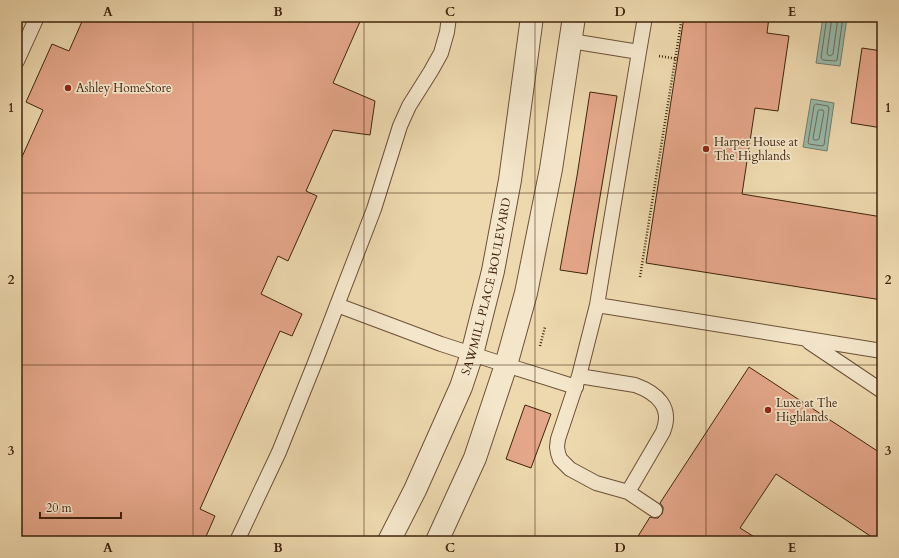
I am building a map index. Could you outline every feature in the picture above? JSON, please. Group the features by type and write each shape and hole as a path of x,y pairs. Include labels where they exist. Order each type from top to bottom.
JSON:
{"street":[{"name":"SAWMILL PLACE BOULEVARD","path":"389,541 421,477 461,387 472,354 493,271 508,188 532,17"},
{"path":"437,541 475,458 506,365 526,293 551,169 574,17"}],"lane":[{"path":"17,61 37,17"},
{"path":"237,541 279,452 314,366 374,209 400,126 409,106 441,53 447,32 449,17"},
{"path":"645,17 597,305 578,381 557,447 560,459 570,469 596,483 628,492 655,510"},
{"path":"571,41 639,52"},
{"path":"337,305 441,344 506,365 578,381 634,385 649,391 662,403 665,409 667,419 666,426 628,492"},
{"path":"597,305 882,351"},
{"path":"805,339 882,391"}],"path":[{"path":"640,277 682,17"}],"water":[{"path":"823,17 847,18 840,66 816,63"},
{"path":"811,99 834,103 827,151 803,147"}],"building":[{"path":"84,17 362,17 333,83 375,101 370,135 333,130 306,191 317,196 288,261 278,256 261,294 302,314 292,336 280,331 200,509 215,516 204,541 17,541 17,168 43,110 26,102 52,44 69,51"},
{"name":"Harper House at The Highlands","path":"684,17 769,17 767,33 789,36 778,111 755,108 742,194 882,217 882,300 646,263"},
{"path":"862,48 882,51 882,128 851,123"},
{"path":"590,92 617,96 587,274 560,270"},
{"name":"Luxe at The Highlands","path":"749,367 882,454 882,541 878,541 776,474 740,528 761,541 635,541 650,517 658,518 662,514 663,507 660,503"},
{"path":"525,405 551,414 531,468 506,459"}],"place":[{"name":"Ashley HomeStore","path":"68,88"},
{"name":"Harper House at The Highlands","path":"706,149"},
{"name":"Luxe at The Highlands","path":"768,410"}]}
